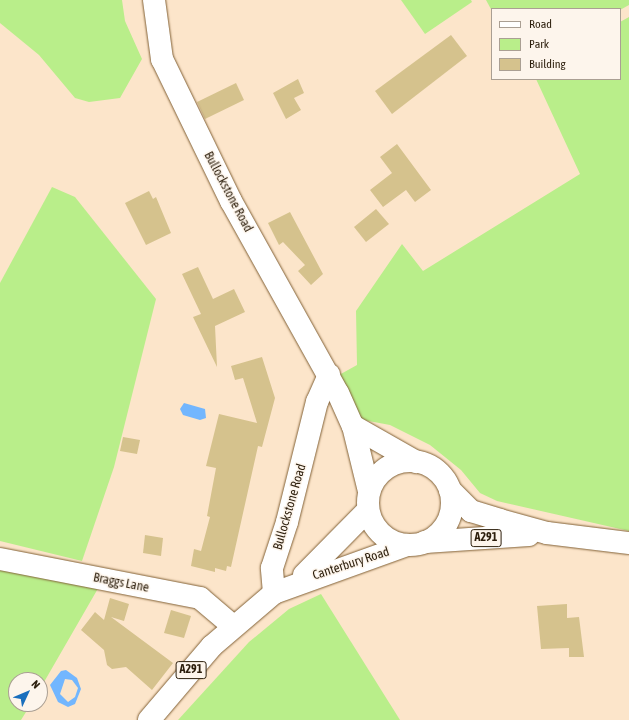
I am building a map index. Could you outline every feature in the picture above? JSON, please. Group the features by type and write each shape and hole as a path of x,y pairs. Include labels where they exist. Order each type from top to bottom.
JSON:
{"street":[{"name":"Bullockstone Road","path":"154,0 162,59 231,201 329,375 353,426 369,500"},
{"name":"Bullockstone Road","path":"274,593 272,568 288,522 316,402 329,375"},
{"path":"353,426 416,462 437,471 450,490 450,517 444,529 416,544 383,536 369,500 384,470 405,461 416,462"},
{"name":"Canterbury Road","path":"450,490 471,511 546,533 629,543"},
{"name":"Canterbury Road","path":"294,583 325,558 369,500"},
{"name":"Canterbury Road","path":"149,720 212,646 233,626 274,593 294,583 416,544 546,533"},
{"name":"Braggs Lane","path":"0,559 200,598 233,626"}],"green space":[{"path":"0,0 122,0 125,21 142,59 120,98 89,102 75,98 39,55 0,23"},
{"path":"401,0 471,0 472,2 425,34"},
{"path":"486,0 629,0 629,5 621,9 621,8 491,9"},
{"path":"629,17 629,531 497,501 480,493 461,470 430,445 390,425 358,419 339,375 357,365 356,311 402,244 423,271 580,174 536,80 621,80 621,21"},
{"path":"52,187 75,197 156,299 114,467 82,561 0,541 0,283"},
{"path":"0,570 100,585 48,675 48,672 8,672 8,712 26,712 21,720 0,720"},
{"path":"321,594 400,720 178,720 249,642 289,609"}],"water":[{"path":"184,403 205,409 206,418 200,420 183,415 180,409"},
{"path":"66,670 77,678 81,689 75,704 68,707 58,702 50,685 61,671","holes":["65,679 72,680 78,688 75,697 68,702 60,694"]}],"building":[{"path":"451,35 467,56 392,114 375,91"},
{"path":"298,79 304,93 294,98 301,110 286,119 273,93"},
{"path":"236,83 244,100 205,119 197,102"},
{"path":"397,144 431,190 415,202 406,190 383,207 370,190 392,173 380,157"},
{"path":"149,191 153,199 156,197 171,233 146,245 125,203"},
{"path":"376,209 389,224 366,242 354,227"},
{"path":"290,212 323,274 311,285 298,271 305,265 283,242 279,245 268,223"},
{"path":"198,267 213,299 234,289 245,312 215,326 217,367 193,317 201,314 182,274"},
{"path":"262,357 275,398 262,447 258,446 231,567 227,566 226,571 215,568 215,572 191,566 194,549 201,551 210,517 207,516 216,468 206,466 219,414 257,423 243,378 235,380 231,366"},
{"path":"123,437 140,440 137,454 120,451"},
{"path":"145,535 163,538 161,556 143,553"},
{"path":"110,598 129,604 124,621 111,617 173,663 152,690 126,667 112,669 107,665 104,650 81,630 95,612 104,620"},
{"path":"567,604 567,618 579,617 584,657 569,657 569,648 541,649 537,606"},
{"path":"171,610 191,616 184,638 164,633"}]}
